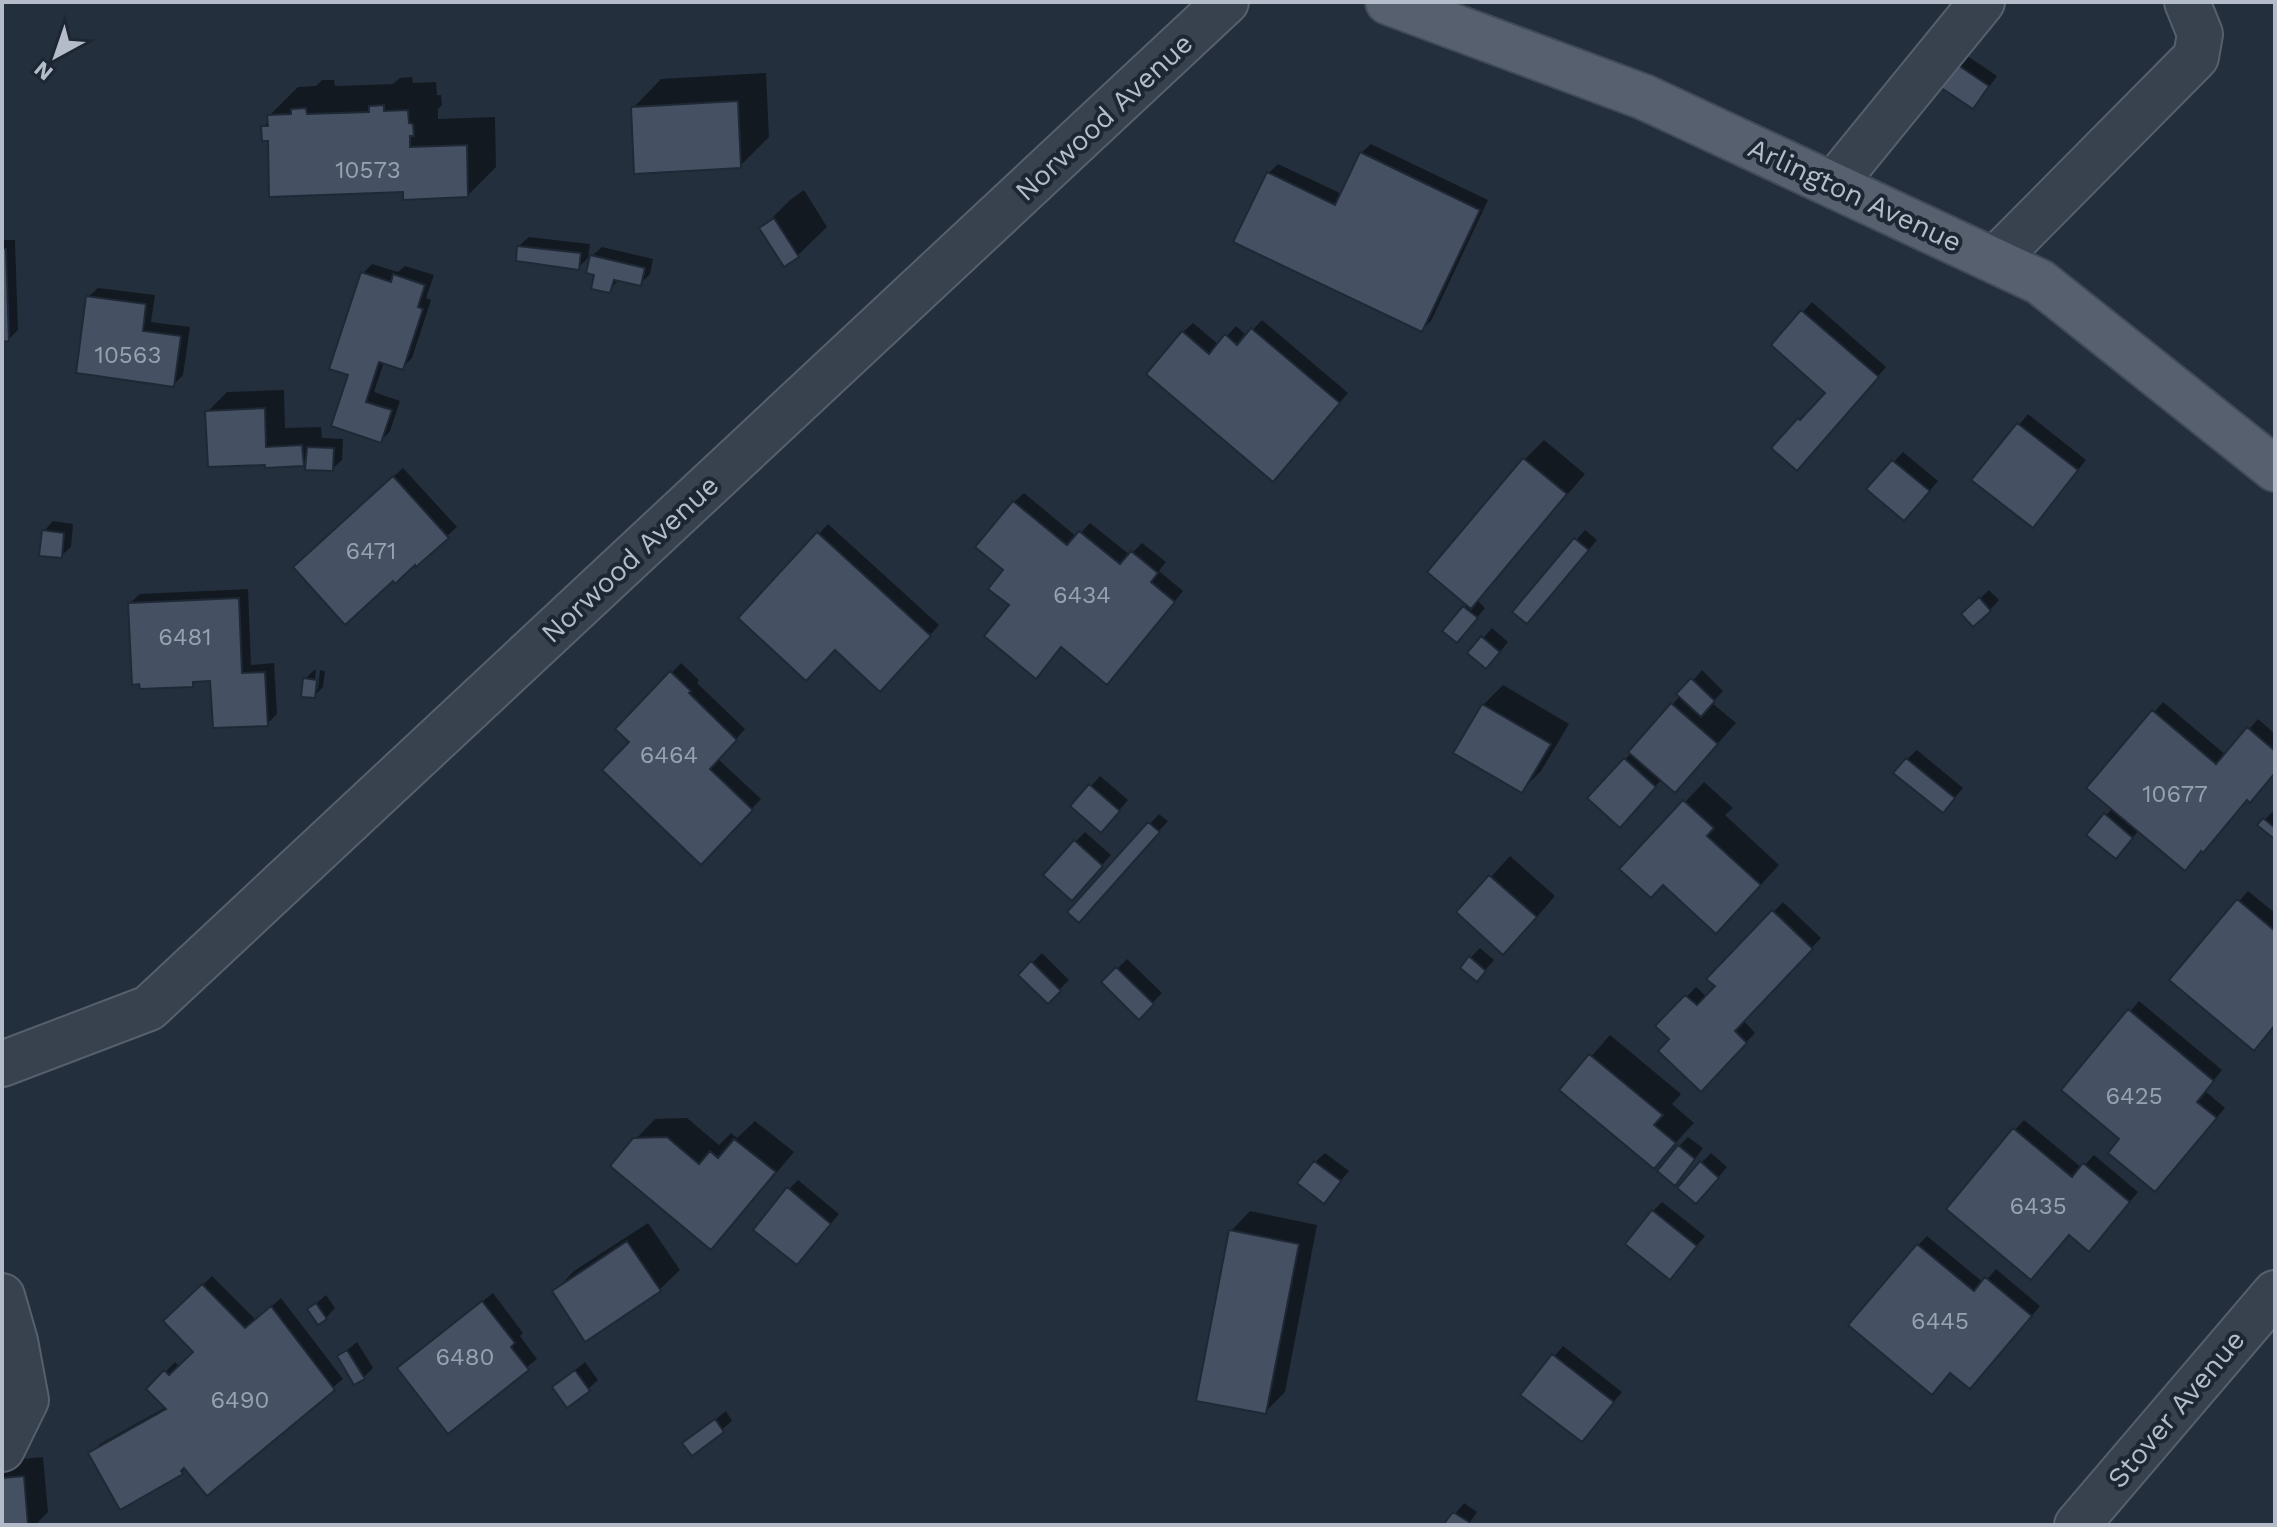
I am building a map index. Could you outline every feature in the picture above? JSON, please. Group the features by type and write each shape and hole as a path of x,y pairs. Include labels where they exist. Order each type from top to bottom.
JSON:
{"main road":[{"name":"Arlington Avenue","path":"1388,2 1644,97 2040,282 2275,469"}],"street":[{"name":"Norwood Avenue","path":"2,1064 149,1008 1226,2"},
{"path":"1833,185 1982,2"},
{"path":"1995,260 2196,57 2200,34 2187,2"},
{"name":"Stover Avenue","path":"2077,1525 2275,1293"},
{"path":"2,1296 15,1341 26,1400 2,1449"}],"building":[{"path":"1955,63 1989,86 1973,109 1940,87"},
{"path":"738,101 741,168 634,174 631,107"},
{"path":"384,105 384,111 408,110 414,136 410,136 410,147 467,145 468,197 403,200 403,192 269,197 268,141 262,141 261,126 268,126 267,115 291,114 291,109 306,108 307,114 369,112 369,106"},
{"path":"1360,152 1480,210 1422,332 1233,242 1267,172 1335,205"},
{"path":"774,218 799,257 784,267 759,228"},
{"path":"517,246 581,253 579,270 516,261"},
{"path":"2,249 6,249 9,341 2,342"},
{"path":"590,255 645,268 641,286 614,280 610,293 591,289 594,275 586,273"},
{"path":"361,272 391,282 393,274 425,285 418,307 423,309 403,370 379,362 366,402 392,410 381,443 331,426 348,375 329,369"},
{"path":"86,296 146,304 143,331 181,336 174,387 76,373"},
{"path":"1801,310 1879,377 1797,471 1771,448 1825,393 1771,345"},
{"path":"1251,328 1340,403 1273,482 1146,374 1182,331 1209,354 1225,334 1237,345"},
{"path":"265,408 266,447 302,445 304,466 208,467 205,411"},
{"path":"2017,423 2078,470 2033,528 1971,480"},
{"path":"307,447 334,448 333,471 305,470"},
{"path":"1523,458 1567,494 1471,609 1427,572"},
{"path":"1892,460 1930,491 1904,521 1866,489"},
{"path":"393,476 449,538 395,584 393,581 345,625 293,567"},
{"path":"1013,501 1067,545 1079,531 1120,564 1131,551 1158,573 1151,582 1175,602 1107,685 1061,647 1036,679 984,636 1009,605 988,589 1003,570 975,547"},
{"path":"42,530 64,533 62,558 39,556"},
{"path":"817,532 931,636 880,692 835,650 806,681 738,618"},
{"path":"1574,538 1589,550 1527,624 1512,612"},
{"path":"1979,597 1991,611 1973,627 1961,614"},
{"path":"239,598 242,673 265,672 268,726 213,728 210,681 193,682 193,687 140,689 139,684 132,685 128,603"},
{"path":"1463,606 1478,618 1457,643 1442,631"},
{"path":"1481,636 1500,652 1486,669 1467,653"},
{"path":"670,671 737,740 710,769 753,810 701,865 602,770 629,742 615,729"},
{"path":"303,678 317,680 315,698 301,697"},
{"path":"1691,678 1715,701 1701,717 1676,694"},
{"path":"1671,703 1718,744 1675,793 1628,752"},
{"path":"1482,704 1551,744 1522,793 1453,753"},
{"path":"2152,710 2216,764 2247,727 2275,751 2275,773 2185,871 2086,788"},
{"path":"1624,758 1656,787 1620,828 1587,798"},
{"path":"1906,758 1955,798 1943,813 1893,773"},
{"path":"1089,784 1120,811 1101,833 1070,806"},
{"path":"1683,800 1714,828 1707,836 1761,885 1716,934 1663,885 1651,898 1619,869"},
{"path":"2104,813 2133,838 2116,859 2086,835"},
{"path":"2263,818 2275,828 2273,838 2257,825"},
{"path":"1148,822 1160,832 1079,923 1067,912"},
{"path":"1074,840 1103,866 1072,901 1043,875"},
{"path":"1489,875 1537,917 1503,955 1456,912"},
{"path":"2237,899 2275,931 2275,1025 2254,1051 2169,980"},
{"path":"1772,910 1813,949 1735,1031 1747,1043 1701,1092 1658,1051 1669,1039 1655,1026 1685,995 1697,1005 1715,986 1706,979"},
{"path":"1469,956 1486,971 1477,982 1460,968"},
{"path":"1031,961 1061,991 1048,1004 1018,975"},
{"path":"1116,967 1154,1004 1139,1020 1101,982"},
{"path":"2128,1009 2214,1081 2197,1102 2217,1118 2155,1192 2108,1153 2119,1139 2061,1090"},
{"path":"1589,1054 1663,1115 1654,1125 1676,1143 1654,1169 1559,1090"},
{"path":"2013,1128 2072,1177 2083,1163 2130,1202 2089,1252 2069,1235 2031,1280 1946,1209"},
{"path":"667,1137 699,1164 710,1151 718,1158 734,1139 776,1172 711,1250 610,1166 633,1138"},
{"path":"1678,1145 1695,1159 1675,1186 1657,1171"},
{"path":"1314,1161 1341,1181 1324,1204 1297,1183"},
{"path":"1700,1161 1719,1178 1696,1204 1677,1188"},
{"path":"787,1187 831,1224 797,1265 753,1230"},
{"path":"1652,1210 1697,1246 1670,1280 1625,1244"},
{"path":"1229,1230 1299,1244 1266,1414 1196,1401"},
{"path":"627,1241 661,1291 585,1342 552,1291"},
{"path":"1917,1244 1974,1291 1985,1277 2032,1316 1970,1389 1950,1373 1932,1395 1848,1325"},
{"path":"202,1284 245,1328 271,1306 335,1390 207,1496 184,1468 181,1471 183,1474 120,1510 88,1453 166,1409 146,1389 164,1370 169,1375 193,1352 163,1321"},
{"path":"482,1301 515,1343 511,1347 529,1370 448,1434 397,1368"},
{"path":"316,1303 327,1319 318,1325 307,1309"},
{"path":"347,1350 365,1379 354,1385 337,1356"},
{"path":"1552,1354 1614,1402 1582,1442 1520,1395"},
{"path":"575,1370 590,1391 567,1408 552,1387"},
{"path":"715,1419 724,1432 692,1456 682,1443"},
{"path":"24,1476 28,1525 2,1525 2,1478"},
{"path":"1453,1512 1469,1522 1468,1525 1443,1525"}]}
